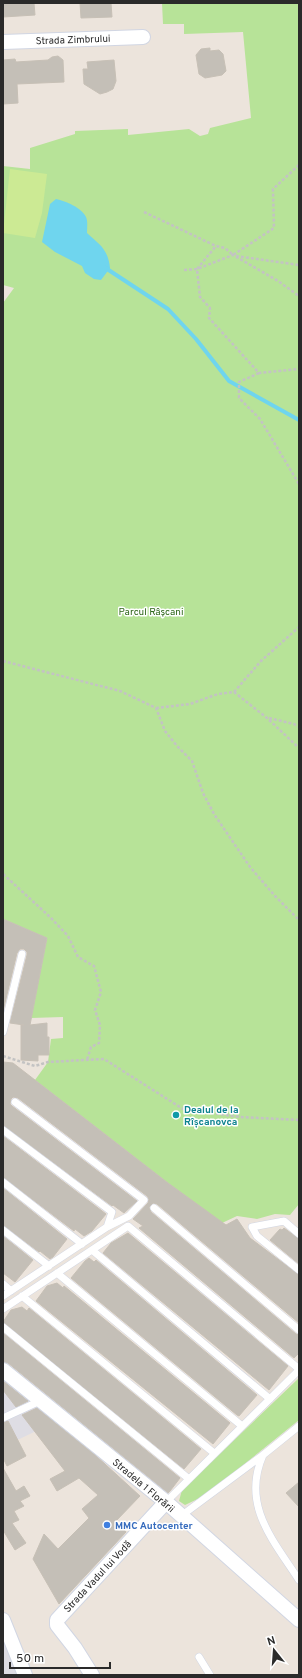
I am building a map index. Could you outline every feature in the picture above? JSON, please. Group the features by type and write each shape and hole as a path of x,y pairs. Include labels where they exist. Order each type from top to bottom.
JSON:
{"street":[{"name":"Strada Zimbrului","path":"3,42 143,37"},
{"name":"Stradela 1 Florării","path":"4,1372 166,1502 299,1620"},
{"name":"Strada Vadul lui Vodă","path":"92,1675 57,1625 57,1620 166,1502"},
{"path":"3,1620 25,1675"}],"lane":[{"path":"3,1032 22,954"},
{"path":"3,1296 107,1227 130,1216 144,1200 15,1102"},
{"path":"3,1130 112,1212 107,1227"},
{"path":"3,1182 82,1244"},
{"path":"154,1208 299,1330"},
{"path":"299,1234 284,1221 252,1227 257,1236 299,1270"},
{"path":"3,1309 128,1226 299,1369 166,1502"},
{"path":"3,1230 49,1266"},
{"path":"92,1250 270,1399"},
{"path":"57,1273 242,1426"},
{"path":"3,1284 11,1291"},
{"path":"22,1296 214,1454"},
{"path":"3,1327 189,1479"},
{"path":"3,1418 40,1401"},
{"path":"181,1516 263,1455 299,1426"},
{"path":"263,1455 255,1479 257,1507 265,1528 299,1580"},
{"path":"199,1657 210,1675"}],"path":[{"path":"184,270 197,269 233,256 274,228 273,189 299,165"},
{"path":"144,212 216,246 225,248 233,256 278,281 299,296"},
{"path":"216,246 197,269 200,297 210,308 209,318 259,373"},
{"path":"233,256 299,265"},
{"path":"299,369 259,373 239,382 239,398 260,419 299,484"},
{"path":"3,661 120,691 156,708 190,704 218,694 234,692 261,661 299,627"},
{"path":"234,692 267,718 299,748"},
{"path":"156,708 165,731 192,761 203,793 214,814 250,866 275,896 299,920"},
{"path":"267,718 294,724 299,727"},
{"path":"3,874 68,936 78,957 94,966 101,992 95,1010 100,1024 100,1043 91,1047 87,1060"},
{"path":"3,1056 35,1066 48,1062 104,1059 183,1109 240,1117 299,1120"}],"shaded area":[{"path":"3,1374 63,1418 3,1447"},
{"path":"3,1632 19,1675 3,1675"}],"green space":[{"name":"Parcul Râșcani","path":"162,3 299,3 299,1204 290,1215 275,1214 257,1219 237,1216 222,1223 35,1080 48,1062 51,1039 63,1038 63,1017 31,1018 47,938 3,919 3,303 14,288 3,285 3,166 30,169 30,148 75,134 75,131 128,129 128,135 189,129 200,136 208,134 210,128 251,118 243,32 184,34 184,24 163,24"},
{"path":"10,169 47,174 42,213 35,238 3,233"},
{"path":"299,1378 299,1420 206,1495 185,1505 179,1501 182,1490"}],"water":[{"path":"56,199 73,205 86,217 87,233 103,248 109,262 110,268 101,280 94,279 85,273 82,266 55,252 42,242 50,204"}],"building":[{"path":"3,3 34,3 35,15 3,17"},
{"path":"80,3 111,3 112,17 81,18"},
{"path":"210,48 210,51 219,50 223,54 226,71 222,75 205,78 199,74 196,55 201,49"},
{"path":"58,56 63,60 64,82 17,84 18,103 3,104 3,60 15,59 16,62 48,60 52,57"},
{"path":"114,60 116,81 113,89 100,94 84,84 83,69 88,69 87,62"},
{"path":"3,919 47,938 30,1025 47,1023 49,1055 38,1055 38,1061 21,1060 21,1025 24,1025 10,1023 27,955 27,952 24,949 20,949 17,953 3,1011"},
{"path":"3,1062 13,1063 168,1183 226,1225 237,1219 250,1238 299,1275 299,1323 157,1204 153,1203 149,1207 151,1212 299,1335 299,1353 294,1358 139,1228 143,1226 133,1219 148,1203 149,1199 147,1196 18,1098 13,1097 10,1104 137,1201 124,1213 113,1205 112,1206 3,1125"},
{"path":"3,1136 106,1214 92,1231 84,1236 75,1229 74,1231 3,1177"},
{"path":"3,1188 67,1239 53,1257 50,1259 40,1251 39,1252 3,1225"},
{"path":"284,1228 299,1239 299,1264 270,1240 280,1229 282,1230"},
{"path":"128,1233 288,1366 269,1390 103,1253 111,1243"},
{"path":"3,1236 33,1260 15,1282 3,1273"},
{"path":"89,1258 94,1262 96,1260 257,1395 239,1416 71,1278"},
{"path":"57,1283 63,1288 64,1286 230,1423 213,1444 36,1301 47,1286"},
{"path":"22,1307 27,1311 29,1308 201,1449 184,1469 3,1322 11,1310"},
{"path":"3,1333 180,1478 170,1491 168,1493 8,1363 3,1362"},
{"path":"3,1381 28,1401 16,1407 3,1390"},
{"path":"37,1408 94,1454 140,1496 116,1521 126,1532 59,1604 33,1559 44,1534 58,1549 89,1518 82,1509 98,1495 79,1478 57,1491 50,1479 65,1471 22,1415"},
{"path":"8,1421 26,1456 7,1466 3,1458 3,1423"},
{"path":"3,1468 16,1491 24,1486 30,1496 20,1501 24,1506 14,1511 19,1520 12,1523 26,1543 15,1550 3,1530"},
{"path":"299,1482 299,1507 286,1493"}],"waterway":[{"path":"104,267 168,309 196,339 229,381 299,420"}],"place":[{"name":"Dealul de la Rîșcanovca","path":"176,1115"},
{"name":"MMC Autocenter","path":"107,1525"}]}
